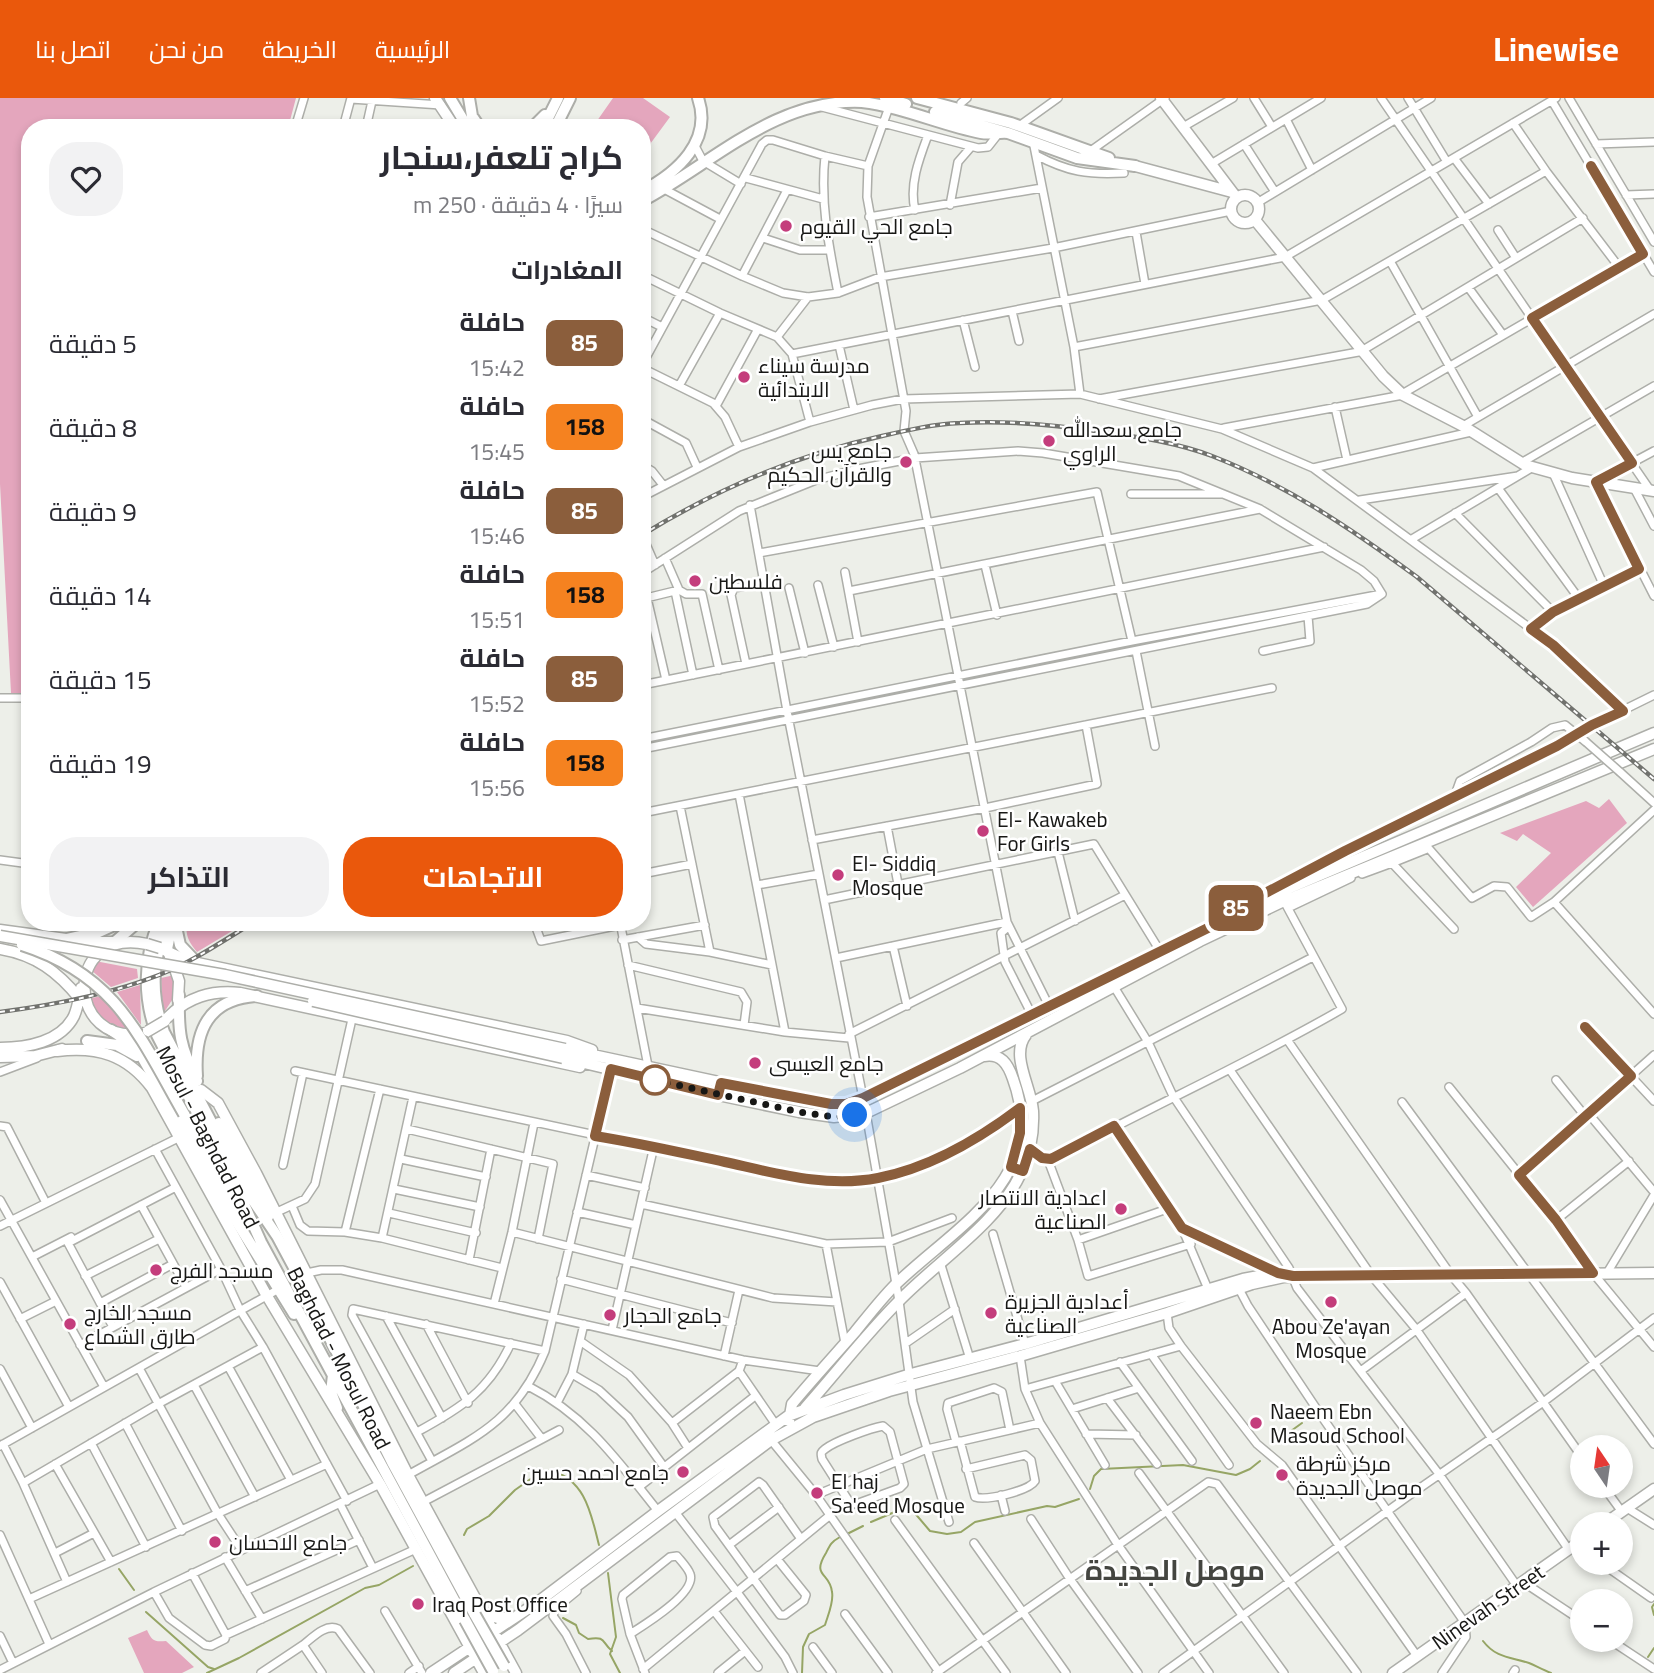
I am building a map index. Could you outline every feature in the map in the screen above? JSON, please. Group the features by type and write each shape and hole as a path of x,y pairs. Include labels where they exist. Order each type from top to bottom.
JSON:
{"highway":[{"path":"450,98 463,119"},
{"path":"469,98 474,119"},
{"path":"561,119 570,98"},
{"path":"651,186 688,157 695,146 702,116 698,98"},
{"path":"917,98 1009,129 1135,166"},
{"path":"943,98 964,101 986,110 1009,129 1077,158 1135,166"},
{"path":"651,196 753,129 802,106 840,100 884,102 1009,129"},
{"path":"540,119 556,102"},
{"path":"548,119 556,102"},
{"path":"67,939 101,931"},
{"path":"116,943 129,931"},
{"name":"Mosul - Baghdad Road","path":"156,931 147,971 147,997 152,1022 261,1242 333,1375 473,1616 499,1670"},
{"name":"Baghdad - Mosul Road","path":"167,931 157,949 156,960 155,996 160,1020 250,1196 303,1274 392,1462 473,1616"},
{"path":"167,954 170,931"},
{"path":"175,931 180,945 198,964"},
{"path":"22,946 70,965 108,995 141,1037 235,1204 261,1242"},
{"path":"179,995 180,1043 199,1086 257,1192 276,1236"},
{"path":"199,1086 198,1043 207,1020 228,1002 257,996"},
{"path":"121,1033 148,1067 272,1293 316,1343"},
{"path":"88,1041 107,1042 125,1048 148,1067"},
{"path":"350,1362 356,1389"},
{"path":"333,1375 331,1392 337,1408"}],"main road":[{"path":"1163,99 1234,194"},
{"path":"438,102 449,119"},
{"path":"1135,166 1234,194 1250,196 1257,203 1255,220"},
{"path":"1234,194 1231,211 1241,221 1255,220"},
{"path":"1255,220 1383,376 1402,394 1467,429 1521,463 1553,473 1652,491"},
{"path":"52,1052 121,1033 148,1031 178,1007 194,998 216,992 257,996 570,1066 648,1066 721,1083 831,1104 846,1104 953,1055 1278,893 1654,731"},
{"path":"0,936 201,970 564,1053 718,1095 834,1117 866,1113 960,1068 1113,985 1286,904 1654,752"},
{"path":"0,930 67,939 147,944 198,964 567,1041 605,1064"},
{"path":"0,942 223,981 564,1053"},
{"path":"2,1054 37,1044 67,1026 74,1016 84,978 93,959 116,943"},
{"path":"0,949 36,959 61,977 94,1016 121,1033"},
{"path":"166,1019 175,1007 179,995 178,975 167,954"},
{"path":"61,977 71,1000 67,1026"},
{"path":"84,978 85,997 94,1016"},
{"path":"803,1416 899,1301 998,1209 1011,1192 1023,1171 1030,1149 1033,1123 1032,1101 1018,1055 1028,1032"},
{"path":"2,1054 89,1049 116,1058 137,1070 152,1088 272,1293 475,1658 499,1670 516,1673"},
{"path":"953,1055 960,1068"},
{"path":"431,1673 675,1512 771,1440 789,1422 792,1404 896,1284 981,1210 1000,1187 1011,1167 1020,1133 1020,1108 1008,1066 999,1057 983,1056"},
{"path":"718,1095 721,1083"},
{"path":"199,1086 218,1103 277,1212 303,1274 423,1502 473,1616 491,1632 498,1643 499,1670"},
{"path":"1011,1167 1023,1171"},
{"path":"911,1379 1020,1356 1167,1313 1237,1285 1278,1273 1293,1276"},
{"path":"455,1672 518,1630 658,1511 789,1422 864,1399 911,1379 970,1359 1208,1289 1293,1276 1654,1273"},
{"path":"1622,1512 1654,1489"},
{"name":"Ninevah Street","path":"1393,1673 1570,1551"},
{"path":"473,1616 515,1618"},
{"path":"499,1670 518,1630"},
{"path":"442,1665 458,1644 461,1632"},
{"path":"455,1672 463,1670 472,1673"}],"street":[{"path":"298,119 304,98"},
{"path":"822,107 971,147 988,147 1009,129 1058,98"},
{"path":"1183,127 1233,98"},
{"path":"1254,98 1272,127"},
{"path":"1211,164 1321,98"},
{"path":"1381,98 1652,491"},
{"path":"1408,98 1447,162"},
{"path":"1257,203 1431,98"},
{"path":"1569,98 1654,242"},
{"path":"345,119 351,99 438,102"},
{"path":"1089,152 1163,99"},
{"path":"792,354 1284,257 1554,99 1654,272"},
{"path":"368,119 372,101"},
{"path":"884,102 883,123 868,166 867,187 869,218 906,415 904,431 915,458 1008,924 1049,1006"},
{"path":"1286,119 1312,170"},
{"path":"1513,123 1619,267"},
{"path":"915,210 912,200 915,177 929,135"},
{"path":"651,348 762,144 767,140 868,166"},
{"path":"1033,141 1074,347 1080,394"},
{"path":"1596,144 1654,142"},
{"path":"1244,144 1276,192"},
{"path":"695,146 703,162 743,181 822,199"},
{"path":"950,205 958,162 971,147"},
{"path":"1036,155 1074,171 1094,175 1124,173"},
{"path":"825,156 822,199 838,293"},
{"path":"1454,158 1489,204"},
{"path":"1074,347 1322,300 1546,171"},
{"path":"869,218 1042,188"},
{"path":"664,190 720,219"},
{"path":"742,276 787,190"},
{"path":"1626,195 1654,194"},
{"path":"651,233 783,293 808,297 838,293 880,277 1053,248 1231,211"},
{"path":"1096,400 1364,350 1583,218"},
{"path":"1498,230 1516,258"},
{"path":"1136,232 1145,285"},
{"path":"763,238 800,250 830,250"},
{"path":"1222,429 1402,394 1643,254"},
{"path":"1391,261 1478,417"},
{"path":"651,280 777,337 792,354 810,422"},
{"path":"1468,287 1503,335"},
{"path":"777,337 808,297"},
{"path":"1012,311 1019,341"},
{"path":"679,386 720,313"},
{"path":"1314,468 1467,429 1478,417 1654,314"},
{"path":"963,320 975,367"},
{"path":"651,322 662,327"},
{"path":"716,406 758,329"},
{"path":"839,345 854,410"},
{"path":"651,371 716,406 725,417 739,447"},
{"path":"1521,463 1654,386"},
{"path":"651,492 739,447 854,410 903,399 1080,394 1222,429 1314,468 1553,645 1623,711"},
{"path":"1335,407 1346,460"},
{"path":"651,424 686,443 697,467"},
{"path":"651,567 750,505 826,477 915,458 1005,451 1043,453 1167,473 1224,493 1260,509 1366,573 1382,594 1309,613 1031,673 959,681 651,737"},
{"path":"1654,451 1596,482 1654,596"},
{"path":"1412,540 1533,467"},
{"path":"651,470 663,485"},
{"path":"1553,473 1604,586"},
{"path":"1359,500 1518,476"},
{"path":"1498,488 1580,600"},
{"path":"1634,488 1654,526"},
{"path":"759,554 1097,492 1132,641"},
{"path":"1131,494 1224,493"},
{"path":"750,505 787,711 863,1098"},
{"path":"849,591 1260,509"},
{"path":"1455,513 1553,612"},
{"path":"651,683 1324,547"},
{"path":"651,558 654,565"},
{"path":"665,558 677,591 693,675"},
{"path":"985,565 997,615"},
{"path":"1531,629 1553,612 1639,569"},
{"path":"845,572 858,642"},
{"path":"746,664 731,595 734,589 751,585"},
{"path":"818,585 834,647"},
{"path":"789,588 806,653"},
{"path":"651,597 677,591 704,596 719,670"},
{"path":"651,747 789,720 959,681 1028,662 1132,641 1309,613"},
{"path":"1263,651 1310,641 1309,613"},
{"path":"651,621 666,680"},
{"path":"1136,651 1155,746"},
{"path":"1028,662 1031,673"},
{"path":"651,811 1272,688"},
{"path":"0,690 0,700 21,699"},
{"path":"1214,925 1235,909 1277,887 1654,695"},
{"path":"812,840 985,808 1097,783 1086,724"},
{"path":"1455,795 1460,781 1552,728 1564,725 1619,768 1654,803"},
{"path":"739,794 785,1032"},
{"path":"680,806 710,953"},
{"path":"1048,1160 1288,1041 1342,1009 1286,904 1392,863 1426,846 1472,898 1494,886 1507,887 1531,917 1554,902 1654,810"},
{"path":"887,826 898,884"},
{"path":"824,900 1094,844 1160,951"},
{"path":"1058,852 1075,921"},
{"path":"0,860 21,863"},
{"path":"1392,863 1454,929"},
{"path":"651,872 692,864"},
{"path":"757,886 819,874"},
{"path":"637,1008 785,1032 849,1036 1125,895"},
{"path":"1554,902 1654,1014"},
{"path":"836,957 1008,924"},
{"path":"1008,924 1001,933 1003,957 1032,1015"},
{"path":"622,940 705,925"},
{"path":"537,931 541,942 590,931"},
{"path":"621,931 648,1066"},
{"path":"638,937 646,944 772,965"},
{"path":"893,946 907,1006"},
{"path":"1032,1101 1313,957"},
{"path":"628,965 741,992 747,1002 744,1025"},
{"path":"1113,985 1148,1042 1173,1097 1293,1276 1297,1288 1362,1370 1520,1584 1570,1614"},
{"path":"277,1212 308,1196 315,1184 352,1019"},
{"path":"1585,1027 1654,1101"},
{"path":"1288,1041 1570,1441"},
{"path":"0,1072 52,1052"},
{"path":"2,1054 15,1061 10,1068"},
{"path":"1519,1175 1654,1055"},
{"path":"408,1475 492,1427 515,1404 528,1386 545,1351 595,1136 605,1064"},
{"path":"1230,1070 1371,1276 1416,1329 1492,1437 1570,1537"},
{"path":"283,1165 299,1072 802,1179 837,1181 877,1178 923,1163 987,1131 1020,1108"},
{"path":"1556,1080 1629,1161 1654,1194 1607,1273"},
{"path":"1449,1087 1654,1347"},
{"path":"345,1232 380,1089"},
{"path":"382,1238 413,1097"},
{"path":"1402,1102 1654,1444"},
{"path":"866,1113 906,1343 913,1402 949,1522"},
{"path":"494,1304 534,1123"},
{"path":"0,1126 7,1127 46,1203"},
{"path":"1114,1126 1182,1228 1208,1289"},
{"path":"407,1129 553,1164 538,1239"},
{"path":"0,1226 180,1137"},
{"path":"612,1330 654,1146"},
{"path":"155,1149 221,1269 240,1310 327,1464 373,1568"},
{"path":"469,1260 491,1149"},
{"path":"1030,1149 1048,1160 1078,1240 1088,1276 1191,1244"},
{"path":"401,1159 486,1177"},
{"path":"1556,1220 1629,1161"},
{"path":"586,1175 645,1188"},
{"path":"113,1327 68,1243 176,1187"},
{"path":"394,1189 480,1208"},
{"path":"0,1200 104,1387"},
{"path":"141,1205 187,1287"},
{"path":"641,1205 826,1244 888,1242 952,1218"},
{"path":"292,1206 300,1225 308,1231 345,1232 382,1238 502,1268"},
{"path":"32,1257 128,1208"},
{"path":"1078,1240 1170,1208"},
{"path":"577,1212 636,1225"},
{"path":"388,1213 476,1233"},
{"path":"1182,1228 1278,1273"},
{"path":"512,1231 773,1298 837,1302"},
{"path":"993,1234 1025,1344"},
{"path":"85,1276 159,1238"},
{"path":"826,1244 845,1343"},
{"path":"940,1262 970,1359"},
{"path":"100,1303 173,1264"},
{"path":"80,1345 221,1269"},
{"path":"303,1274 321,1270 342,1270 743,1360 820,1370"},
{"path":"561,1279 732,1323"},
{"path":"0,1282 69,1407"},
{"path":"1237,1285 1254,1316 1320,1414 1465,1623 1466,1637 1442,1673"},
{"path":"724,1356 739,1290"},
{"path":"67,1582 23,1483 1,1445 272,1293"},
{"path":"1362,1370 1466,1293"},
{"path":"20,1319 56,1301"},
{"path":"432,1461 351,1310 356,1308 545,1351"},
{"path":"906,1343 955,1309"},
{"path":"1167,1313 1169,1328 1181,1346 1257,1444 1282,1465 1417,1656"},
{"path":"386,1315 442,1418"},
{"path":"1163,1673 1388,1510 1542,1403 1654,1318"},
{"path":"426,1324 468,1402"},
{"path":"556,1403 572,1374 584,1324"},
{"path":"580,1341 629,1375 672,1423 688,1448"},
{"path":"416,1432 468,1402 501,1366 511,1343"},
{"path":"1025,1389 1181,1346"},
{"path":"23,1483 158,1404 263,1347"},
{"path":"1151,1354 1229,1465"},
{"path":"1020,1356 1025,1389 1040,1423 1118,1545 1209,1673"},
{"path":"672,1423 739,1371 743,1360"},
{"path":"1120,1363 1192,1461"},
{"path":"228,1366 291,1480"},
{"path":"139,1368 218,1514 242,1549"},
{"path":"0,1371 32,1428"},
{"path":"739,1371 774,1422"},
{"path":"572,1374 599,1390 628,1417 664,1468"},
{"path":"1055,1381 1105,1465"},
{"path":"194,1385 255,1497"},
{"path":"528,1386 577,1418 604,1443 658,1511"},
{"path":"966,1469 1025,1455 1029,1457 1035,1481 1033,1485 1001,1495 983,1499 975,1497 966,1469 958,1442 947,1409 948,1403 994,1388 1002,1392 1010,1430"},
{"path":"1072,1409 1139,1388"},
{"path":"639,1487 755,1396"},
{"path":"1107,1398 1157,1464"},
{"path":"515,1404 542,1439"},
{"path":"125,1423 182,1531"},
{"path":"817,1495 927,1449 1040,1423"},
{"path":"884,1426 890,1432 898,1461 904,1484 901,1488 856,1504 846,1499 839,1486 822,1459 824,1449 884,1426"},
{"path":"423,1502 559,1430"},
{"path":"1086,1434 1136,1435"},
{"path":"771,1440 817,1495 938,1672 1208,1482 1217,1484 1357,1673"},
{"path":"91,1443 146,1547"},
{"path":"55,1464 111,1562"},
{"path":"29,1599 327,1464"},
{"path":"1139,1473 1284,1673"},
{"path":"777,1559 806,1595 804,1601 791,1613 779,1615 715,1526 713,1517 754,1483 759,1482 801,1539"},
{"path":"0,1670 192,1573 380,1484"},
{"path":"1001,1495 1005,1511"},
{"path":"1614,1498 1625,1510 1654,1525"},
{"path":"729,1545 779,1507"},
{"path":"675,1512 785,1657 792,1673"},
{"path":"630,1634 687,1590 691,1581 690,1574 677,1556 670,1557 623,1595 622,1605 630,1634 644,1671 830,1516"},
{"path":"1031,1519 1070,1579 1138,1673"},
{"path":"895,1520 1006,1673"},
{"path":"55,1553 94,1533"},
{"path":"0,1535 49,1644"},
{"path":"246,1591 359,1539"},
{"path":"974,1544 1066,1673"},
{"path":"154,1592 169,1618 205,1646 211,1646 225,1639 226,1635 416,1549"},
{"path":"225,1557 262,1619"},
{"path":"586,1673 553,1614 555,1609 590,1581 587,1572"},
{"path":"192,1573 226,1635"},
{"path":"1618,1575 1651,1598"},
{"path":"385,1611 421,1670 409,1673"},
{"path":"714,1611 758,1668"},
{"path":"845,1614 888,1673"},
{"path":"261,1673 272,1670 303,1645 333,1626 370,1673"},
{"path":"0,1636 13,1663"},
{"path":"303,1645 322,1673"},
{"path":"813,1647 832,1673"},
{"path":"721,1672 746,1651"},
{"path":"1628,1652 1654,1669"}],"shaded area":[{"path":"0,98 296,98 290,119 21,119 21,693 11,693 0,484"},
{"path":"613,98 643,98 670,117 651,143 651,119 598,119"},
{"path":"1609,799 1627,823 1533,907 1516,887 1551,853 1523,834 1517,841 1500,833 1586,801 1599,808"},
{"path":"187,931 232,931 197,952 188,938"},
{"path":"95,961 137,969 138,978 111,987 91,970"},
{"path":"176,976 174,997 163,1014 161,978"},
{"path":"140,985 141,1025 117,992"},
{"path":"101,996 129,1029 104,1020 96,1011 88,999"},
{"path":"147,1630 152,1639 166,1641 194,1667 182,1673 144,1673 128,1638"}],"waterway":[{"path":"1273,1444 1302,1423"},
{"path":"1090,1489 1094,1476 1101,1469 1183,1465 1236,1475 1260,1461"},
{"path":"464,1535 467,1529 489,1516 515,1490 550,1470 562,1475 579,1490 589,1510 599,1545"},
{"path":"871,1522 897,1511 913,1511 930,1531 947,1534 961,1532 975,1522 1047,1506 1055,1507 1079,1499"},
{"path":"845,1535 863,1526"},
{"path":"802,1673 803,1647 809,1634 825,1625 831,1604 831,1586 820,1566 831,1544 840,1537"},
{"path":"207,1673 365,1588 379,1585 413,1566"},
{"path":"119,1569 134,1590"},
{"path":"608,1573 616,1637 610,1654 620,1673"},
{"path":"1654,1604 1654,1615"},
{"path":"146,1612 208,1667 214,1669"},
{"path":"563,1618 576,1625 579,1633 588,1639 601,1639 612,1651"},
{"path":"1483,1641 1498,1654 1551,1673"},
{"path":"1648,1657 1654,1648"}],"railway":[{"path":"651,530 758,475 850,444 921,428 978,422 1032,424 1068,427 1172,444 1212,456 1267,481 1369,542 1417,577 1654,779"},
{"path":"0,1012 80,998 140,982 183,964 239,931"}],"bus line":[{"name":"85","path":"1585,1027 1631,1076 1519,1175 1556,1220 1593,1273 1293,1276 1278,1273 1182,1228 1114,1126 1048,1160 1030,1149 1023,1171 1011,1167 1020,1133 1020,1108 980,1135 923,1163 877,1178 837,1181 802,1179 654,1146 595,1136 611,1069 718,1095 721,1083 831,1104 846,1104 863,1098 1214,925 1235,909 1297,876 1623,711 1553,645 1531,629 1553,612 1639,569 1596,482 1632,463 1532,318 1643,254 1591,166"}],"place":[{"name":"جامع الحي القيوم","path":"786,226"},
{"name":"مدرسة سيناء الابتدائية","path":"744,377"},
{"name":"جامع سعدالله الراوي","path":"1049,441"},
{"name":"جامع يس والقرآن الحكيم","path":"906,462"},
{"name":"فلسطين","path":"695,581"},
{"name":"El- Kawakeb For Girls","path":"983,831"},
{"name":"El- Siddiq Mosque","path":"838,875"},
{"name":"جامع العيسى","path":"755,1063"},
{"name":"اعدادية الانتصار الصناعية","path":"1121,1209"},
{"name":"مسجد الفرج","path":"156,1270"},
{"name":"Abou Ze'ayan Mosque","path":"1331,1302"},
{"name":"أعدادية الجزيرة الصناعية","path":"991,1313"},
{"name":"جامع الحجار","path":"610,1315"},
{"name":"مسجد الخارج طارق الشماع","path":"70,1324"},
{"name":"Naeem Ebn Masoud School","path":"1256,1423"},
{"name":"جامع احمد حسين","path":"683,1472"},
{"name":"مركز شرطة موصل الجديدة","path":"1282,1475"},
{"name":"El haj Sa'eed Mosque","path":"817,1493"},
{"name":"جامع الاحسان","path":"215,1542"},
{"name":"Iraq Post Office","path":"418,1604"}],"district":[{"name":"موصل الجديدة","path":"1175,1570"}],"route":[{"path":"655,1080 799,1112 834,1117 855,1115"}]}
